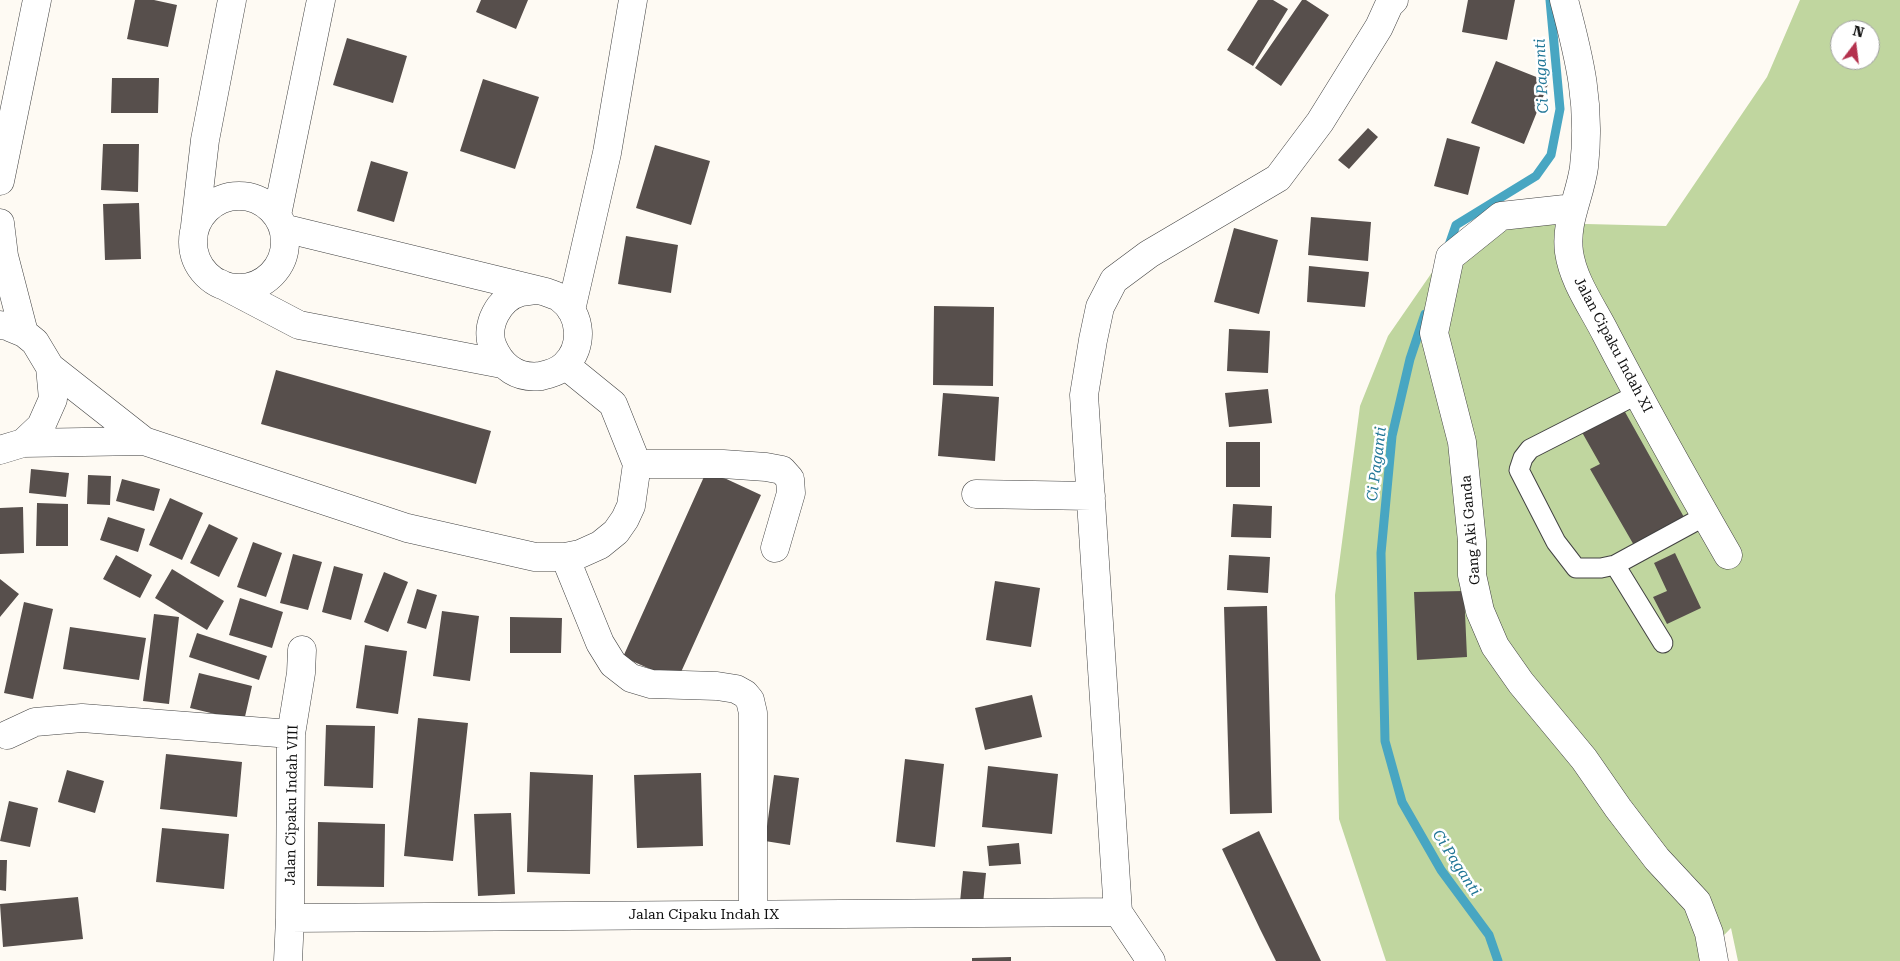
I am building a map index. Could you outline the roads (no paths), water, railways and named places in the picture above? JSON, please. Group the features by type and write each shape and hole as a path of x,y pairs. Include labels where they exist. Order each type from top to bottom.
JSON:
{"street":[{"path":"0,181 37,0"},
{"path":"194,230 198,220 208,208 220,199 245,196 260,200 280,222 546,292 560,298 571,310 577,324 578,335 575,350 565,365 552,374 530,377 518,374 502,364 299,325 219,283 204,272 194,254 194,230 205,140 232,0"},
{"path":"219,283 234,287 260,283 273,273 281,262 285,246 280,222 321,0"},
{"path":"571,310 607,153 633,0"},
{"path":"1151,961 1118,912 1084,395 1100,308 1114,280 1149,254 1278,178 1320,122 1379,27 1389,5 1394,0"},
{"name":"Jalan Cipaku Indah XI","path":"1564,0 1586,97 1587,130 1583,170 1568,230 1572,269 1638,394 1728,555"},
{"name":"Gang Aki Ganda","path":"1574,208 1501,216 1450,257 1434,333 1462,442 1472,541 1472,575 1480,611 1495,646 1521,683 1584,759 1657,859 1697,902 1708,933 1714,961"},
{"path":"0,223 12,329 34,342 50,367 144,441 407,528 535,556 565,557 580,554 600,545 616,532 631,506 637,464 613,404 565,365"},
{"path":"502,364 492,346 490,329 493,320 500,306 507,300 520,292 536,290"},
{"path":"11,447 41,426 53,398 50,367"},
{"path":"11,447 144,441"},
{"path":"637,464 723,464 782,470 790,479 791,493 775,548"},
{"path":"976,494 1092,496"},
{"path":"565,557 600,644 613,664 631,678 651,684 717,686 736,689 745,694 750,700 753,713 753,914"},
{"name":"Jalan Cipaku Indah VIII","path":"288,961 291,734 302,650"},
{"path":"7,736 35,722 82,718 291,734"},
{"name":"Jalan Cipaku Indah IX","path":"290,918 1118,912"}],"lane":[{"path":"1638,394 1530,449 1523,458 1519,470 1556,542 1576,568 1601,568 1615,565 1706,516"},
{"path":"1615,565 1662,643"}],"waterway":[{"name":"Ci Paganti","path":"1448,248 1456,225 1536,176 1551,155 1560,109 1550,0"},
{"name":"Ci Paganti","path":"1425,314 1410,359 1392,436 1381,553 1385,741 1402,802 1441,870 1489,935 1498,961"}]}
